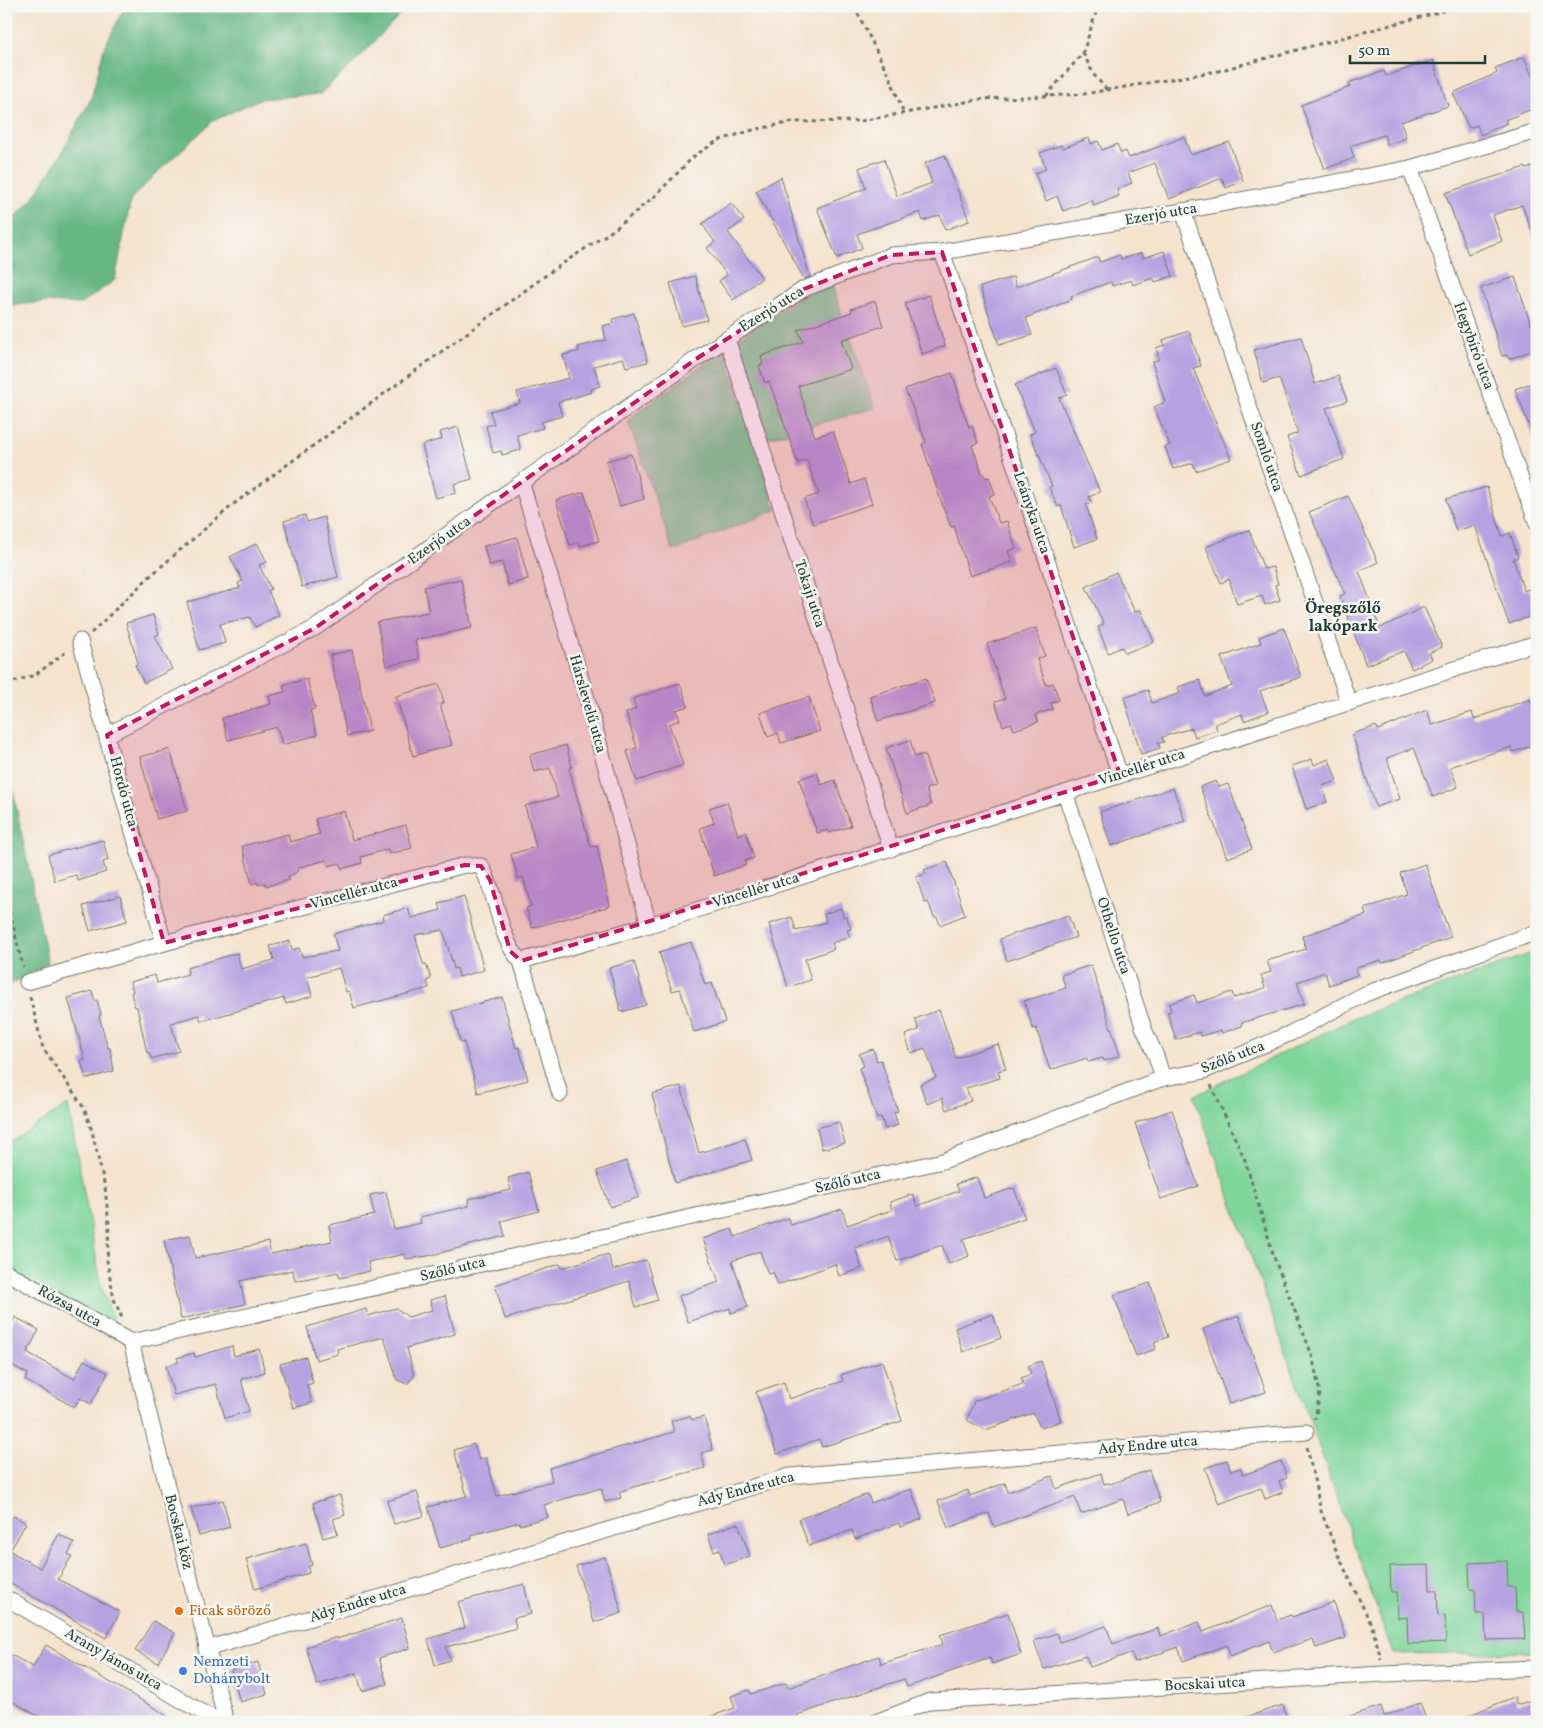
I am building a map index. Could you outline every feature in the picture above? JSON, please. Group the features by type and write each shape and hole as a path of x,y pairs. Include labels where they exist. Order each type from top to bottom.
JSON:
{"street":[{"name":"Ezerjó utca","path":"108,735 315,628 727,339 804,289 891,255 942,252 1183,211 1410,168 1537,131"},
{"name":"Hegybíró utca","path":"1410,168 1537,524"},
{"name":"Somló utca","path":"1183,211 1349,703"},
{"name":"Leányka utca","path":"942,252 1120,775"},
{"name":"Tokaji utca","path":"727,339 891,849"},
{"name":"Hárslevelű utca","path":"522,484 586,696 649,925"},
{"name":"Hordó utca","path":"80,642 108,735 164,943"},
{"name":"Vincellér utca","path":"27,982 164,943 465,865 481,866 490,880 510,951 521,960 649,925 1537,643"},
{"name":"Othello utca","path":"1065,793 1144,1029 1163,1078"},
{"name":"Szőlő utca","path":"131,1342 943,1161 1163,1078 1204,1071 1291,1033 1365,994 1537,932"},
{"path":"521,960 560,1094"},
{"name":"Rózsa utca","path":"6,1272 131,1342"},
{"name":"Bocskai köz","path":"131,1342 206,1649 226,1722"},
{"name":"Ady Endre utca","path":"206,1649 790,1476 1306,1432"},
{"name":"Arany János utca","path":"6,1598 219,1722"},
{"name":"Bocskai utca","path":"876,1722 930,1701 1384,1674 1537,1668"}],"path":[{"path":"854,6 891,80 904,114"},
{"path":"1045,96 1083,53 1098,6"},
{"path":"6,684 36,675 80,642 100,626 148,577 235,503 553,270 616,228 656,195 693,157 718,141 753,130 792,122 860,121 983,99 1084,94 1218,71 1462,6"},
{"path":"1083,53 1094,75 1107,90"},
{"path":"6,896 35,1024 43,1048 84,1108 92,1131 105,1187 109,1225 107,1261 114,1299 131,1342"},
{"path":"1204,1071 1245,1160 1275,1260 1312,1355 1320,1393 1313,1424 1306,1432 1307,1453 1321,1511 1338,1555 1372,1626 1384,1674"}],"highlighted area":[{"path":"942,252 1120,775 521,961 510,951 490,880 481,866 465,865 164,943 107,735 315,628 699,357 804,289 891,255"}],"green space":[{"path":"125,6 408,6 360,57 320,94 260,99 213,121 163,167 131,199 115,280 81,304 47,302 6,306 6,227 33,198 61,154 91,99 104,48"},
{"path":"832,286 875,408 768,438 735,341 801,296"},
{"path":"724,349 776,510 673,551 628,420"},
{"path":"6,756 48,963 6,987"},
{"path":"1537,951 1537,1652 1393,1654 1194,1096 1352,1019"},
{"path":"68,1105 102,1289 121,1338 6,1271 6,1144"}],"building":[{"path":"1524,57 1537,87 1537,107 1505,120 1507,123 1481,135 1477,125 1469,128 1453,93 1497,73 1495,68"},
{"path":"1433,60 1448,106 1401,122 1406,138 1387,145 1384,135 1350,146 1354,158 1325,169 1301,105 1350,87 1348,83 1384,71 1386,76"},
{"path":"1184,137 1191,155 1229,142 1243,181 1226,188 1222,178 1169,199 1155,163 1128,173 1132,183 1117,189 1119,196 1094,206 1092,200 1063,211 1057,196 1046,201 1035,173 1046,169 1040,153 1061,145 1063,148 1089,138 1091,144 1098,141 1102,150 1117,144 1121,153 1126,151 1129,158"},
{"path":"945,155 969,221 945,230 940,215 923,221 920,212 857,234 862,248 837,258 817,208 866,188 859,168 884,159 897,196 932,183 925,163"},
{"path":"1537,165 1537,240 1535,240 1522,205 1493,215 1502,241 1468,254 1445,193 1525,167 1526,169"},
{"path":"781,177 810,277 804,279 756,191"},
{"path":"731,203 744,220 728,232 762,278 733,300 719,281 727,275 707,248 715,242 702,224"},
{"path":"1164,251 1173,276 1155,282 1153,278 1133,285 1131,280 1112,286 1111,282 1071,296 1072,299 1026,318 1032,335 999,345 980,287 1013,277 1016,287 1098,257 1100,262 1120,255 1121,259 1142,253 1143,258"},
{"path":"695,276 707,320 682,326 670,283"},
{"path":"1515,277 1531,325 1537,323 1537,349 1509,359 1507,355 1502,356 1481,288"},
{"path":"929,295 945,346 922,354 905,303"},
{"path":"875,301 883,326 841,340 851,369 798,386 815,437 833,431 851,484 864,479 872,504 813,524 804,499 819,494 807,460 798,463 769,381 765,383 759,366 763,364 761,356 803,342 798,330 852,312 851,309"},
{"path":"634,313 648,362 626,367 623,358 594,366 600,386 591,389 592,392 558,402 562,416 541,422 543,428 517,435 521,450 502,455 501,451 493,453 486,426 494,424 490,411 520,403 517,392 569,378 563,355 579,351 578,347 606,340 603,326 614,323 613,319"},
{"path":"1189,331 1201,366 1193,368 1231,459 1196,471 1193,463 1173,469 1165,447 1170,445 1154,407 1165,402 1152,362 1159,359 1156,348 1164,345 1163,340"},
{"path":"1301,337 1315,384 1338,376 1347,401 1326,408 1344,459 1301,475 1287,437 1298,433 1279,378 1263,383 1254,350"},
{"path":"1056,368 1067,395 1059,398 1100,492 1089,497 1092,503 1086,505 1097,539 1074,547 1061,505 1058,507 1049,487 1052,486 1030,434 1035,432 1015,385"},
{"path":"952,373 960,397 958,398 969,427 972,426 978,443 972,445 982,473 986,478 989,477 995,494 989,496 999,523 1007,521 1016,548 1008,551 1012,562 970,576 954,526 951,527 943,507 922,444 926,442 905,389"},
{"path":"1537,381 1537,443 1536,443 1515,389"},
{"path":"458,427 472,479 454,484 456,493 436,498 422,445 442,439 440,432"},
{"path":"631,454 644,499 620,506 606,461"},
{"path":"1487,487 1502,536 1510,533 1518,557 1513,559 1524,591 1529,589 1537,610 1537,614 1509,624 1475,525 1456,531 1446,499"},
{"path":"584,492 599,541 580,546 579,542 570,545 556,500"},
{"path":"1348,496 1378,562 1359,571 1380,628 1424,607 1442,647 1429,653 1432,659 1412,669 1404,651 1366,665 1340,596 1345,594 1309,512"},
{"path":"305,515 307,522 324,517 338,577 302,587 284,521"},
{"path":"1249,530 1264,569 1273,567 1278,584 1275,585 1280,600 1265,605 1262,596 1237,604 1229,579 1221,583 1206,547"},
{"path":"517,537 528,579 508,585 502,562 489,565 484,546"},
{"path":"257,543 267,562 259,565 271,589 268,591 279,615 255,627 250,617 220,624 225,643 199,650 187,602 240,588 238,583 243,581 230,557"},
{"path":"1116,572 1135,612 1140,609 1154,642 1125,653 1122,647 1108,653 1098,627 1104,624 1086,587"},
{"path":"461,579 472,628 415,640 419,659 386,666 377,622 429,612 424,587"},
{"path":"153,615 159,634 155,636 172,669 144,683 135,665 138,663 126,623"},
{"path":"1036,628 1045,656 1037,659 1046,685 1053,683 1059,700 1051,703 1053,709 1035,715 1038,722 1014,730 1011,723 1003,726 995,702 1005,699 987,644"},
{"path":"1284,628 1301,677 1260,691 1268,712 1244,721 1242,714 1215,724 1217,730 1195,737 1192,728 1162,737 1164,742 1158,743 1160,748 1141,754 1124,698 1148,690 1152,703 1180,693 1178,687 1200,680 1205,696 1232,686 1221,657 1261,643 1259,637"},
{"path":"352,650 370,731 347,736 330,655"},
{"path":"926,678 935,703 878,721 870,696"},
{"path":"307,679 315,709 310,710 317,735 282,745 277,727 228,740 222,718 271,704 269,696 285,692 283,685"},
{"path":"680,683 688,706 676,710 680,720 669,724 683,765 637,781 627,751 637,748 626,713 636,709 633,699"},
{"path":"439,684 444,703 440,704 452,745 413,756 396,696"},
{"path":"809,697 820,731 781,743 778,733 768,737 760,713"},
{"path":"1530,699 1537,718 1537,744 1513,752 1511,747 1450,767 1458,787 1433,797 1414,748 1387,758 1400,799 1376,807 1352,734 1376,726 1378,730 1427,710 1432,725 1472,712 1474,719"},
{"path":"910,740 915,757 924,754 935,786 926,789 931,805 907,813 886,748"},
{"path":"566,745 572,767 569,768 589,841 591,847 597,846 610,906 532,928 526,908 531,906 523,877 518,878 511,854 536,847 525,806 558,797 550,768 534,772 530,755"},
{"path":"170,749 187,811 157,819 140,757"},
{"path":"1312,759 1314,765 1329,759 1337,781 1322,786 1327,802 1306,809 1292,766"},
{"path":"817,773 821,785 835,780 851,826 829,833 828,830 817,833 799,779"},
{"path":"1216,781 1219,787 1228,784 1252,849 1227,858 1200,787"},
{"path":"1173,788 1185,821 1111,846 1100,812"},
{"path":"727,802 738,835 746,832 754,858 745,861 746,865 714,876 700,828 714,823 709,808"},
{"path":"344,811 352,840 406,825 412,848 389,854 388,849 361,857 362,863 342,869 340,863 328,866 326,860 297,868 298,871 288,877 289,880 266,886 265,883 258,885 257,882 252,884 242,846 288,834 290,842 320,834 315,819"},
{"path":"103,840 108,860 103,862 106,872 78,881 76,875 55,881 48,855"},
{"path":"947,862 965,915 940,925 937,917 934,917 928,902 925,903 916,877 926,874 924,870"},
{"path":"1425,864 1451,937 1382,963 1381,960 1355,968 1357,975 1329,985 1325,972 1297,982 1304,1004 1241,1023 1242,1026 1222,1033 1221,1030 1201,1036 1199,1032 1176,1040 1167,1012 1171,1011 1169,1004 1194,995 1197,1003 1232,992 1234,998 1265,988 1261,975 1271,972 1267,961 1306,949 1302,936 1366,915 1364,909 1407,894 1400,873"},
{"path":"120,896 127,921 90,931 83,906"},
{"path":"464,896 484,970 459,977 457,968 454,969 443,930 415,935 423,964 426,964 431,979 427,980 429,988 354,1008 349,991 346,992 339,968 307,977 312,996 286,1004 284,998 201,1021 199,1015 171,1023 179,1051 151,1059 149,1052 147,1053 137,1007 135,1007 131,993 133,992 130,982 155,975 157,983 188,974 187,968 237,953 241,969 274,960 270,946 290,941 292,950 299,948 302,957 338,951 333,934 384,920 383,915 408,908 411,918 441,910 439,903"},
{"path":"841,908 843,917 846,916 851,929 847,930 850,937 832,943 834,949 805,959 811,980 788,987 769,924 792,917 796,931 826,922 824,914"},
{"path":"1068,915 1076,937 1007,961 1000,939"},
{"path":"691,942 705,985 712,983 725,1022 694,1032 680,989 672,991 659,952"},
{"path":"634,961 646,1005 621,1012 609,968"},
{"path":"1091,965 1120,1056 1104,1061 1103,1058 1088,1062 1087,1058 1050,1070 1036,1028 1033,1029 1024,1001 1066,988 1061,975"},
{"path":"92,991 95,1001 97,1000 101,1015 99,1016 108,1048 110,1048 114,1071 86,1079 81,1061 85,1060 68,998"},
{"path":"502,997 516,1048 519,1047 528,1080 478,1093 464,1042 461,1043 452,1011"},
{"path":"939,1010 956,1058 998,1044 1006,1069 998,1071 1000,1078 966,1088 971,1101 946,1110 942,1098 927,1104 920,1084 936,1078 925,1048 911,1053 905,1035 919,1030 915,1019"},
{"path":"873,1049 877,1061 881,1060 898,1111 894,1113 898,1125 885,1129 881,1117 877,1119 859,1068 864,1066 859,1054"},
{"path":"681,1086 699,1153 745,1139 752,1160 675,1183 652,1094"},
{"path":"1172,1110 1198,1186 1161,1199 1135,1123"},
{"path":"839,1122 845,1143 822,1149 817,1128"},
{"path":"626,1161 639,1197 610,1207 597,1171"},
{"path":"528,1172 539,1211 501,1221 505,1236 428,1256 406,1259 405,1254 368,1262 370,1271 340,1278 338,1272 295,1281 293,1270 240,1281 245,1304 181,1319 164,1240 190,1235 195,1258 268,1242 271,1254 332,1241 329,1225 374,1215 370,1195 386,1192 394,1229 421,1223 420,1217 469,1206 468,1199 511,1190 508,1178"},
{"path":"977,1177 984,1198 1014,1188 1025,1218 963,1239 969,1256 949,1264 942,1245 897,1261 888,1236 855,1248 862,1268 839,1276 835,1264 778,1285 773,1272 768,1274 760,1251 732,1261 748,1307 731,1313 730,1308 688,1322 679,1296 719,1282 703,1239 732,1229 735,1237 788,1218 791,1225 842,1209 847,1225 892,1210 890,1202 913,1194 917,1206 959,1191 956,1184"},
{"path":"608,1254 613,1270 646,1260 658,1300 636,1307 629,1281 505,1319 495,1285 560,1264 562,1268"},
{"path":"1150,1283 1168,1337 1154,1342 1156,1349 1136,1356 1114,1295"},
{"path":"445,1296 455,1334 407,1348 414,1376 407,1384 397,1380 384,1337 337,1349 338,1354 316,1360 307,1327 366,1309 368,1316 396,1308 408,1317 432,1310 430,1300"},
{"path":"993,1314 1001,1338 963,1352 955,1328"},
{"path":"1239,1316 1266,1392 1229,1404 1203,1329"},
{"path":"15,1317 39,1330 27,1352 74,1379 84,1360 108,1373 91,1404 80,1398 74,1407 25,1380 28,1374 6,1362 6,1333"},
{"path":"232,1346 234,1356 259,1349 265,1372 241,1379 249,1411 225,1418 216,1384 174,1395 166,1366 179,1362 177,1358 194,1353 195,1357"},
{"path":"306,1357 313,1383 307,1385 312,1403 293,1408 280,1364"},
{"path":"882,1361 902,1421 822,1447 819,1439 777,1454 756,1392 784,1382 789,1399 843,1381 841,1375"},
{"path":"1041,1361 1061,1421 1041,1428 1033,1413 985,1430 967,1420 974,1401 1023,1384 1021,1378 1031,1374 1028,1366"},
{"path":"690,1416 692,1420 704,1417 713,1450 701,1453 705,1468 633,1487 619,1492 621,1498 605,1502 601,1488 544,1505 548,1517 520,1525 519,1522 471,1535 472,1539 440,1548 428,1507 467,1496 454,1450 474,1444 479,1460 486,1458 497,1496 552,1481 549,1468 674,1432 671,1421"},
{"path":"1227,1460 1231,1471 1240,1468 1243,1475 1281,1461 1287,1478 1279,1481 1283,1492 1265,1499 1261,1488 1219,1504 1205,1468"},
{"path":"1149,1470 1160,1502 1128,1514 1123,1499 1081,1514 1075,1497 994,1527 989,1513 948,1528 938,1501 968,1490 970,1496 1005,1483 1008,1492 1052,1476 1056,1489 1101,1473 1104,1484 1110,1484"},
{"path":"911,1489 922,1519 900,1527 899,1523 855,1539 852,1530 809,1546 799,1519 868,1494 871,1503"},
{"path":"417,1492 424,1516 394,1524 387,1501"},
{"path":"340,1495 345,1515 333,1519 338,1534 323,1538 313,1503"},
{"path":"223,1500 230,1527 199,1536 191,1508"},
{"path":"13,1516 26,1523 10,1551 40,1568 59,1534 74,1543 68,1554 72,1556 58,1579 120,1612 106,1638 6,1581 6,1527"},
{"path":"738,1523 750,1556 725,1565 719,1549 714,1551 708,1534"},
{"path":"306,1543 312,1565 308,1567 309,1573 255,1589 246,1559"},
{"path":"605,1557 622,1613 594,1622 576,1566"},
{"path":"1507,1561 1508,1587 1515,1587 1516,1612 1523,1612 1525,1639 1486,1640 1485,1614 1476,1614 1475,1588 1470,1589 1469,1563"},
{"path":"1429,1565 1430,1590 1437,1590 1438,1616 1445,1615 1446,1642 1408,1644 1407,1617 1398,1618 1397,1592 1391,1592 1390,1566"},
{"path":"524,1584 531,1614 514,1618 516,1628 446,1647 450,1660 435,1665 428,1639 465,1628 458,1602"},
{"path":"1334,1602 1346,1638 1316,1648 1313,1639 1273,1652 1269,1641 1230,1656 1227,1645 1183,1661 1178,1647 1135,1662 1131,1653 1090,1667 1086,1656 1044,1669 1034,1641 1057,1633 1060,1642 1106,1626 1113,1644 1158,1628 1160,1636 1199,1622 1203,1632 1272,1605 1277,1620 1291,1615 1292,1617"},
{"path":"1008,1613 1021,1654 992,1664 990,1658 907,1687 904,1679 797,1715 799,1722 703,1722 703,1719 735,1708 731,1696 749,1690 751,1694 786,1683 788,1688 879,1656 881,1664 943,1644 940,1635"},
{"path":"402,1618 410,1648 379,1658 387,1684 362,1691 357,1673 317,1685 306,1647"},
{"path":"153,1621 175,1633 158,1663 135,1651"},
{"path":"46,1645 176,1722 49,1722 6,1698 6,1652 33,1667"},
{"path":"258,1662 267,1694 240,1702 231,1670"},
{"path":"1514,1697 1517,1705 1537,1698 1537,1722 1452,1722"},
{"path":"1420,1703 1427,1722 1341,1722 1341,1719 1381,1706 1384,1716"},
{"path":"1283,1705 1288,1722 1241,1722 1240,1719"}],"place":[{"name":"Ficak söröző","path":"179,1611"},
{"name":"Nemzeti Dohánybolt","path":"183,1671"}],"district":[{"name":"Öregszőlő lakópark","path":"1343,618"}]}
